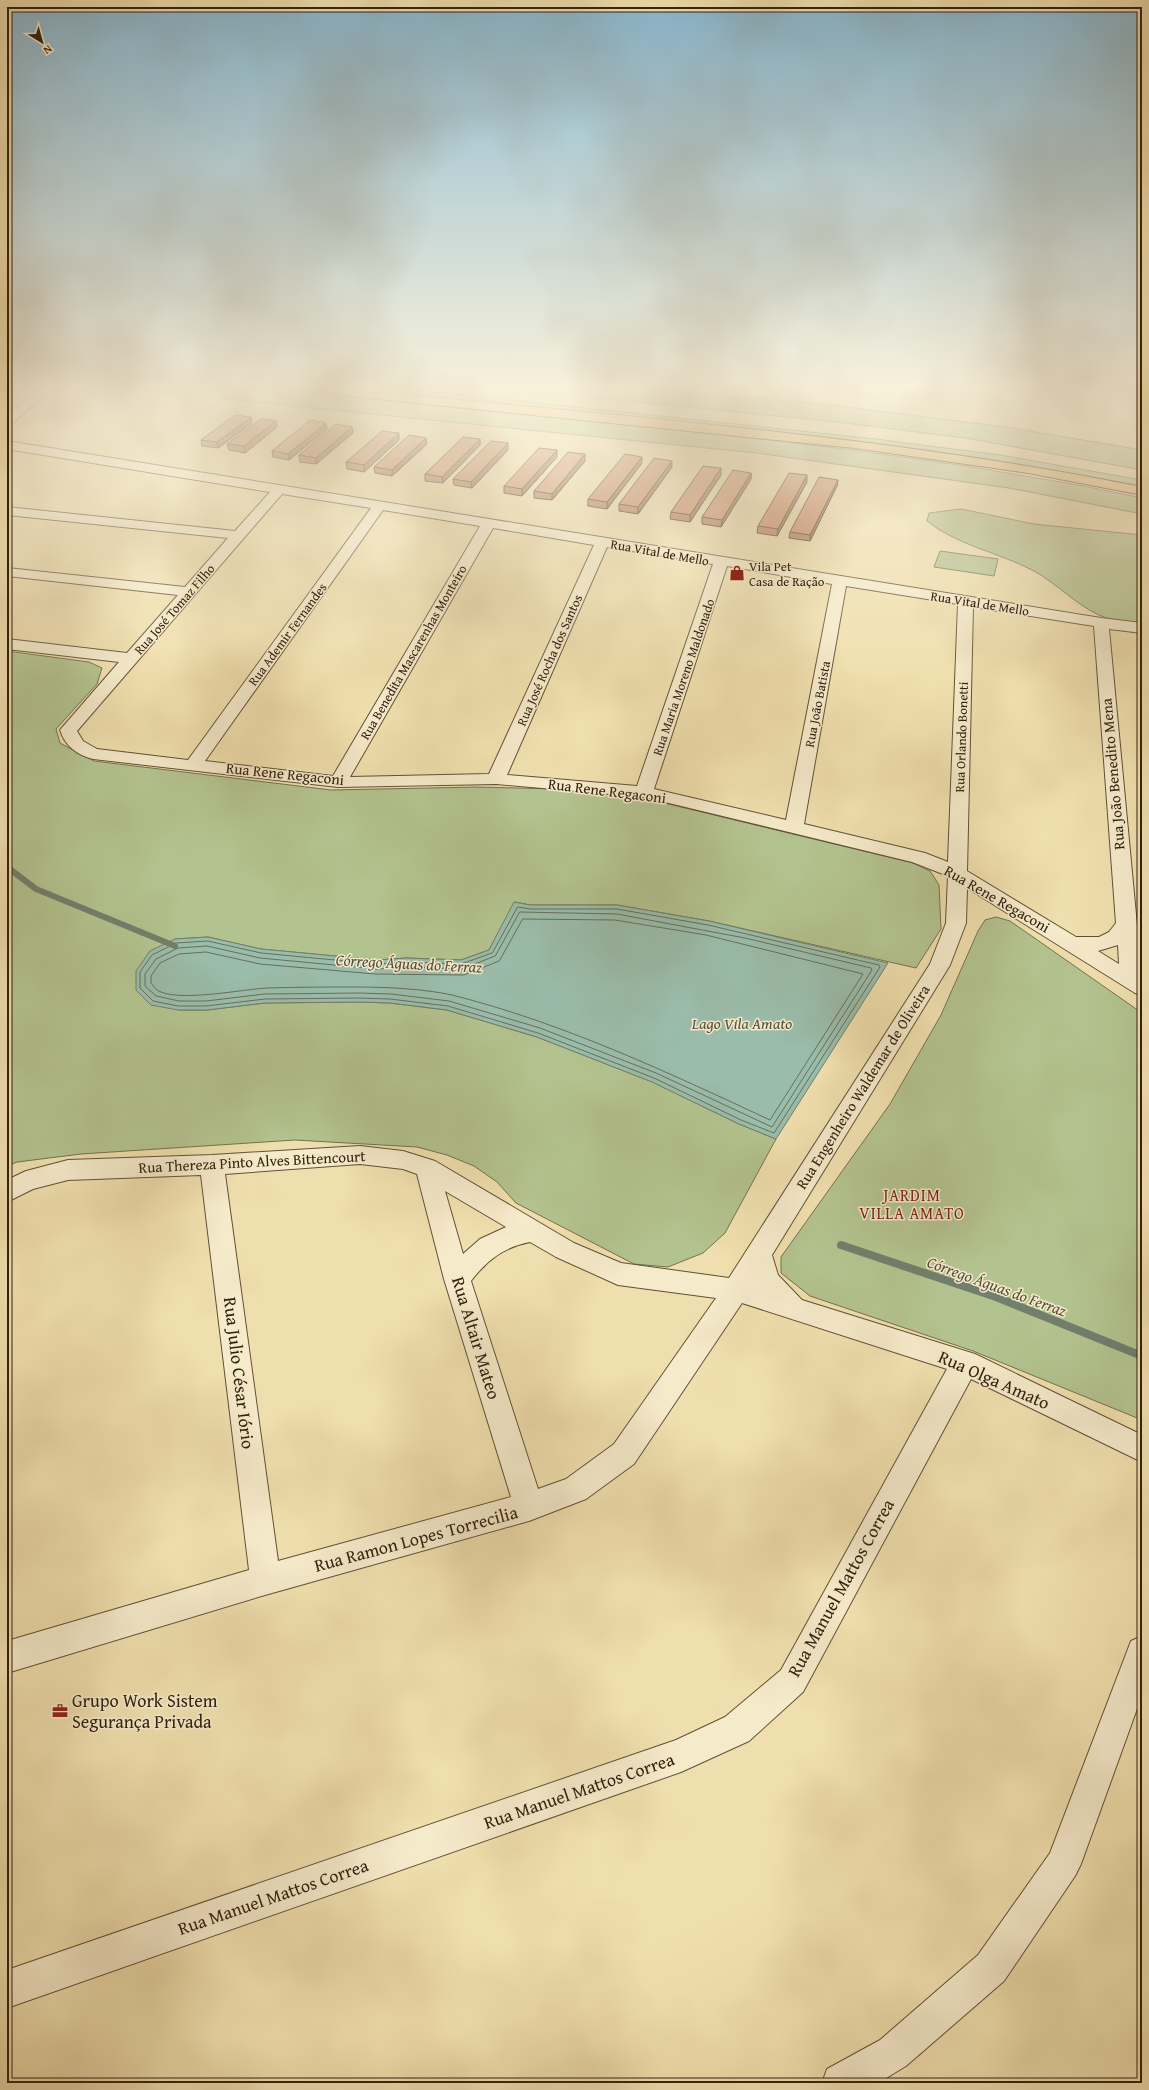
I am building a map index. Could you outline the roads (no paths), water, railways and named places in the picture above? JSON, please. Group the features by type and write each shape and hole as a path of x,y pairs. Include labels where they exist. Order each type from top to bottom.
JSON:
{"highway":[{"path":"1111,485 1142,491"}],"street":[{"name":"Rua Vital de Mello","path":"251,485 721,562 966,600 1101,623 1142,628"},
{"name":"Rua José Tomaz Filho","path":"68,730 279,489"},
{"name":"Rua Ademir Fernandes","path":"194,764 380,505"},
{"path":"7,511 238,535"},
{"name":"Rua Benedita Mascarenhas Monteiro","path":"338,782 489,523"},
{"name":"Rua José Rocha dos Santos","path":"496,778 602,542"},
{"name":"Rua Maria Moreno Maldonado","path":"644,792 721,562"},
{"path":"7,572 188,592"},
{"name":"Rua João Batista","path":"794,827 840,581"},
{"name":"Rua Orlando Bonetti","path":"957,873 966,600"},
{"name":"Rua João Benedito Mena","path":"1101,623 1126,924 1136,984"},
{"path":"7,644 130,658"},
{"name":"Rua Rene Regaconi","path":"68,730 71,740 79,748 93,754 194,764 338,782 462,781 496,778 644,792 918,856 957,873 1136,984"},
{"name":"Rua Engenheiro Waldemar de Oliveira","path":"736,1290 940,965 956,923 957,873"},
{"path":"1073,944 1095,946 1109,942 1121,934 1126,924"},
{"name":"Rua Thereza Pinto Alves Bittencourt","path":"17,1186 68,1170 212,1165 360,1155 403,1160 427,1168 532,1232 565,1250 618,1274 736,1290"},
{"name":"Rua Julio César Iório","path":"212,1165 265,1580"},
{"name":"Rua Altair Mateo","path":"427,1168 458,1279 529,1507"},
{"path":"458,1279 473,1258 488,1247 510,1235 532,1232"},
{"name":"Rua Olga Amato","path":"759,1253 761,1269 764,1277 778,1294 796,1309"},
{"name":"Rua Olga Amato","path":"736,1290 965,1363 1142,1449"},
{"name":"Rua Ramon Lopes Torrecilia","path":"7,1657 265,1580 529,1507 576,1489 624,1454 736,1290"},
{"name":"Rua Manuel Mattos Correa","path":"7,1989 680,1756 737,1729 792,1681 965,1363"},
{"path":"841,2083 893,2054 992,1968 1063,1864 1142,1652"}],"water":[{"name":"Lago Vila Amato","path":"514,902 530,905 617,905 709,921 888,963 776,1139 739,1124 652,1082 537,1037 447,1010 390,1003 360,1002 265,1003 207,1010 178,1010 151,1005 136,990 136,971 150,951 175,939 208,937 261,949 377,960 406,958 461,960 489,950"}],"waterway":[{"name":"Córrego Águas do Ferraz","path":"7,867 36,889 175,946"},
{"name":"Córrego Águas do Ferraz","path":"841,1245 996,1297 1142,1356"}],"place":[{"name":"Vila Pet Casa de Ração","path":"737,573"},
{"name":"Grupo Work Sistem Segurança Privada","path":"60,1711"}],"district":[{"name":"JARDIM VILLA AMATO","path":"912,1204"}]}
